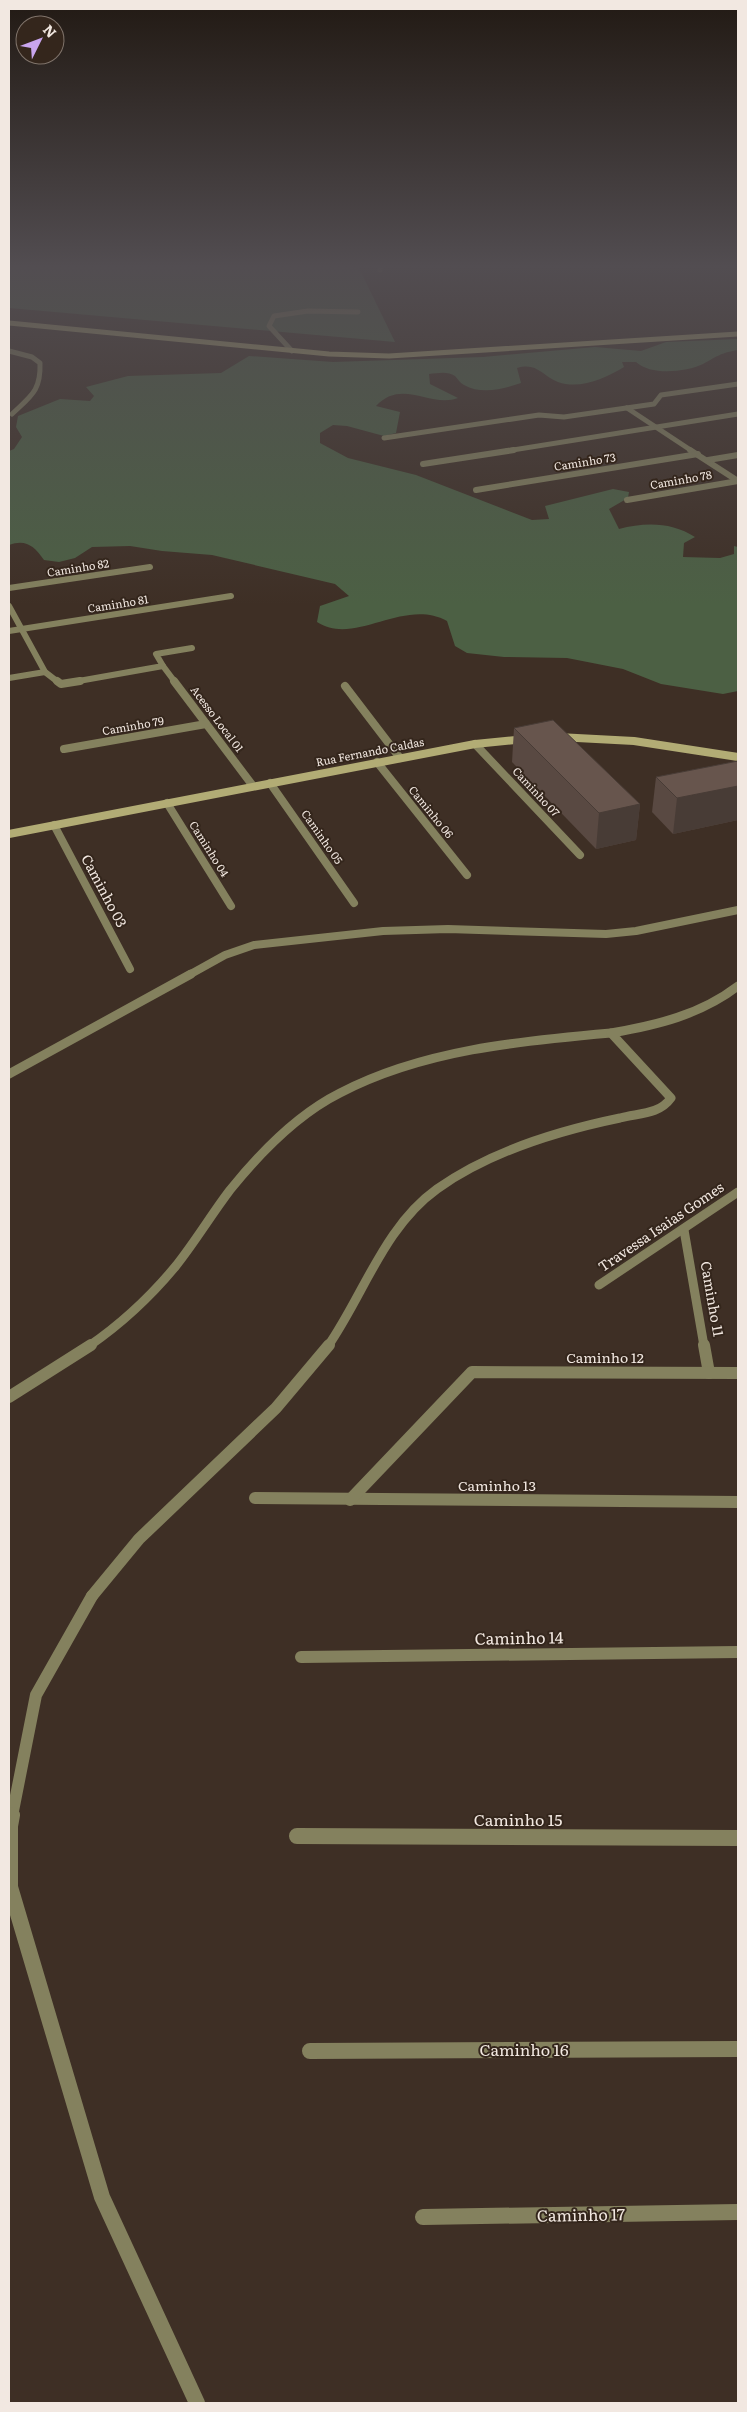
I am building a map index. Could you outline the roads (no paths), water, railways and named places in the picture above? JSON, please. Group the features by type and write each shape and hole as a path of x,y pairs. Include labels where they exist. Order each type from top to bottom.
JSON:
{"main road":[{"path":"552,737 634,741 738,757"},
{"name":"Rua Fernando Caldas","path":"9,834 376,762 475,744 532,738"}],"street":[{"path":"12,414 37,390 41,381"},
{"path":"384,438 539,415 564,417 654,404 661,395 738,384"},
{"path":"626,408 738,481"},
{"path":"423,464 738,414"},
{"name":"Caminho 73","path":"476,490 698,454"},
{"path":"708,460 738,455"},
{"name":"Caminho 78","path":"627,500 738,481"},
{"name":"Caminho 82","path":"9,588 150,567"},
{"name":"Caminho 81","path":"9,631 231,596"},
{"path":"9,606 46,672 61,684 163,666 156,654 192,648"},
{"name":"Acesso Local 01","path":"163,666 253,786"},
{"path":"9,678 46,672"},
{"path":"344,686 400,758"},
{"name":"Caminho 79","path":"64,749 206,724"},
{"name":"Caminho 07","path":"475,744 580,855"},
{"name":"Caminho 06","path":"376,762 467,875"},
{"name":"Caminho 05","path":"270,783 354,903"},
{"name":"Caminho 04","path":"167,803 231,906"},
{"name":"Caminho 03","path":"54,825 130,969"},
{"path":"9,1074 225,955 254,945 382,931 448,929 606,934 738,910"},
{"path":"9,1397 95,1344 136,1309 168,1275 231,1189 302,1119 339,1093 388,1073 436,1060 550,1038 611,1033 660,1023 706,1008 738,986"},
{"path":"197,2403 102,2197 10,1887 10,1826 36,1695 92,1596 144,1533 267,1419 312,1369 344,1323 397,1225 436,1189 486,1161 528,1142 622,1117 654,1112 667,1106 671,1098 663,1086 624,1051 611,1033"},
{"name":"Travessa Isaias Gomes","path":"598,1285 684,1230 738,1192"},
{"name":"Caminho 11","path":"684,1230 709,1373"},
{"name":"Caminho 12","path":"350,1500 472,1372 738,1373"},
{"name":"Caminho 13","path":"255,1498 738,1502"},
{"name":"Caminho 14","path":"301,1657 738,1652"},
{"name":"Caminho 15","path":"297,1836 738,1838"},
{"name":"Caminho 16","path":"310,2051 738,2049"},
{"name":"Caminho 17","path":"423,2217 738,2212"}]}
